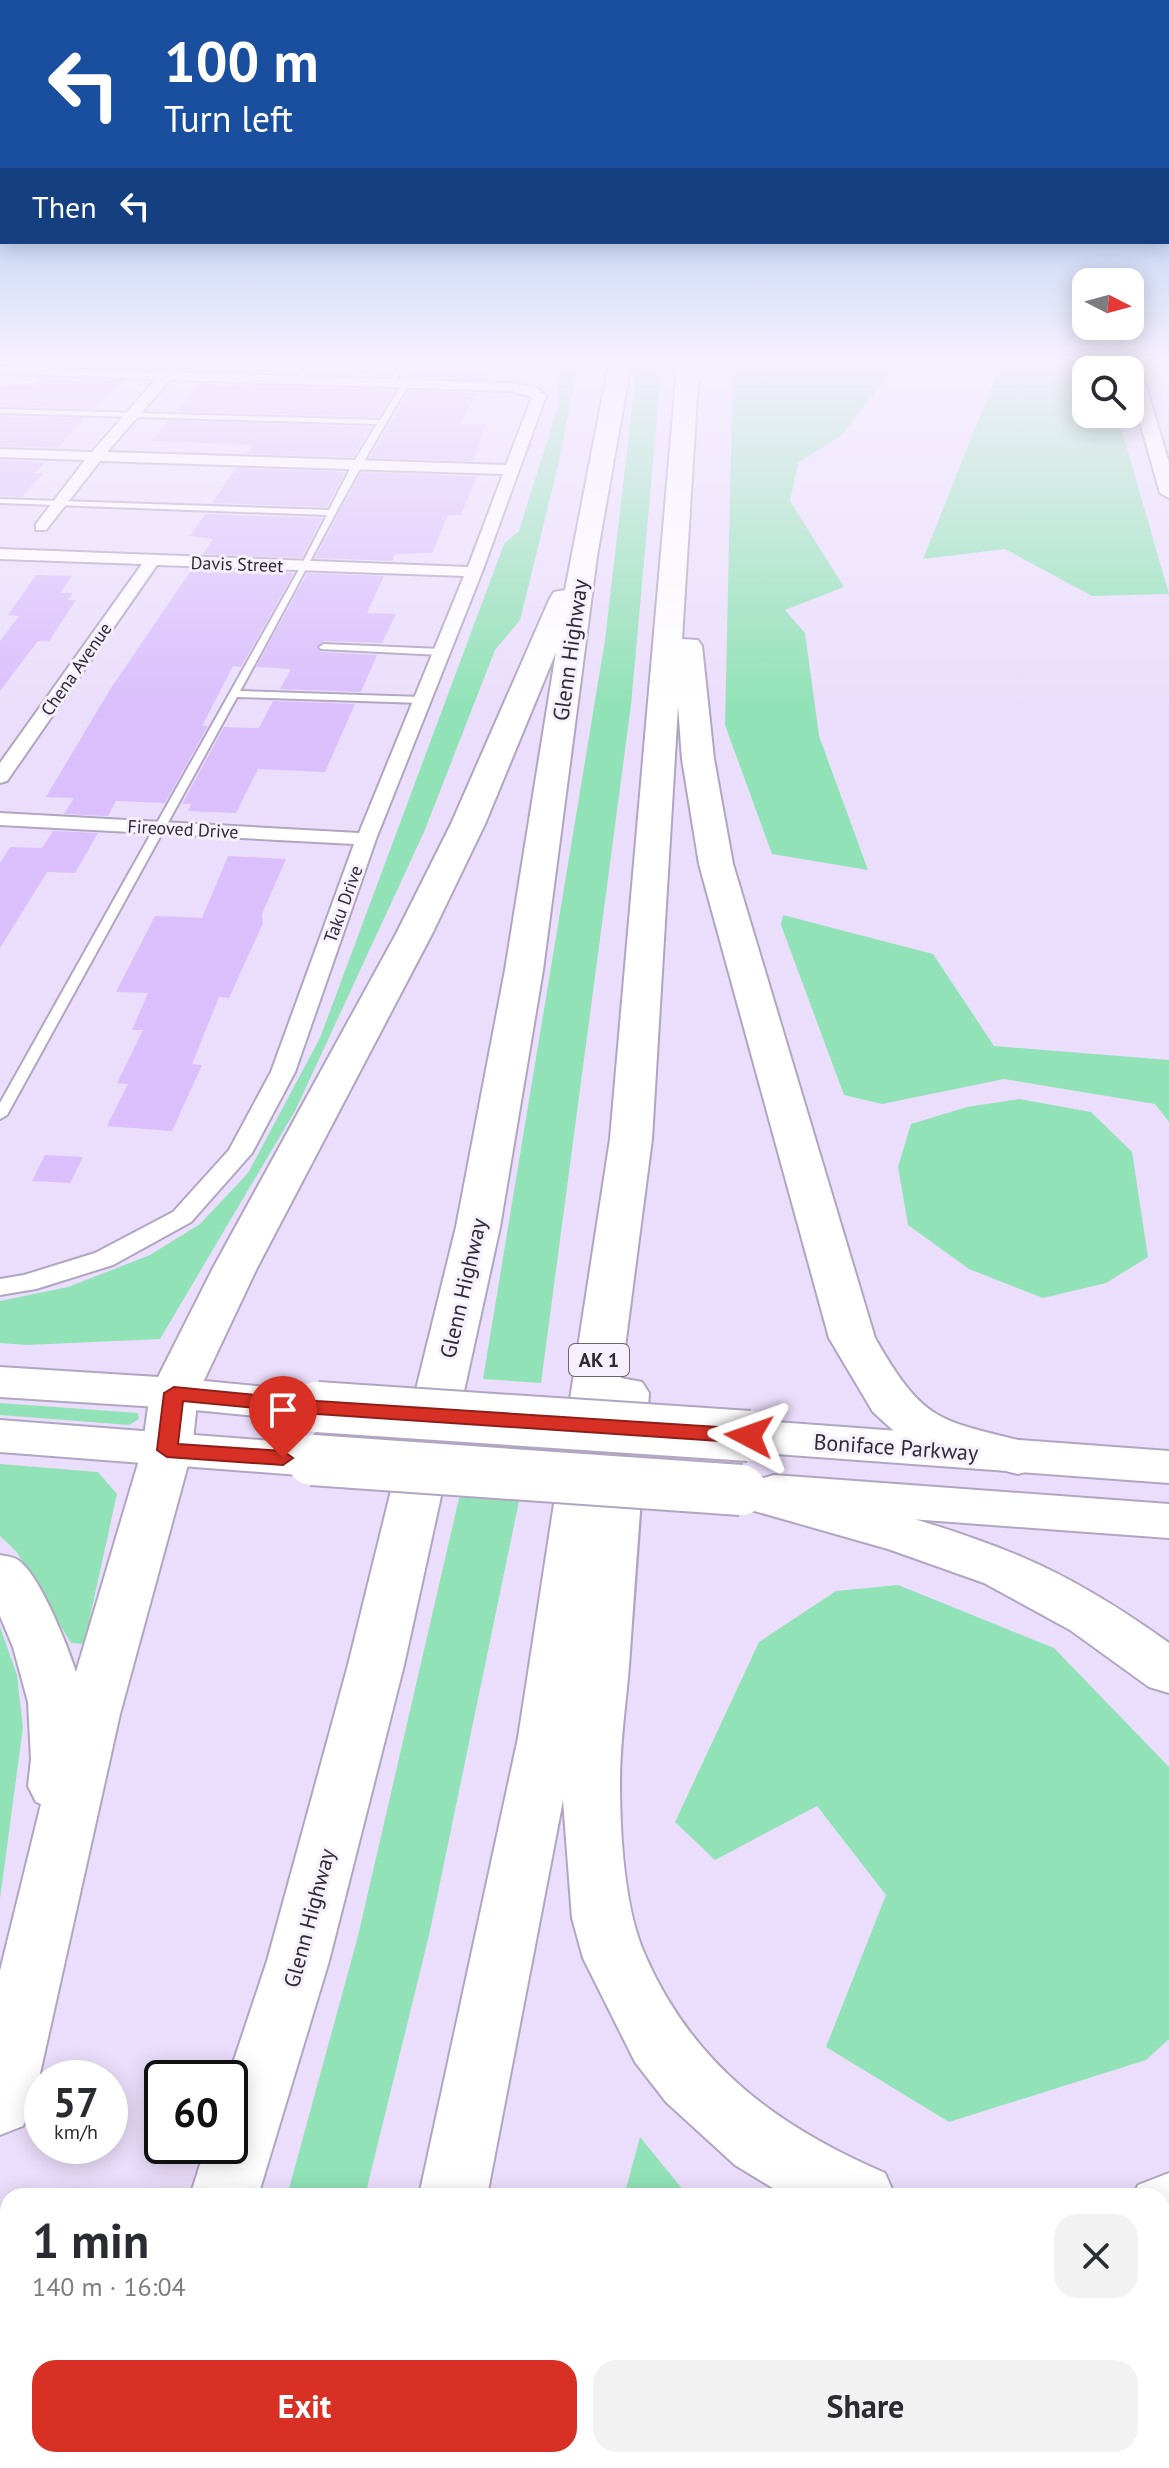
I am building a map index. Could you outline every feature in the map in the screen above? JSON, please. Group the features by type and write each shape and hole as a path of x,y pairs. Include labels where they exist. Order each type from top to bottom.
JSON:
{"highway":[{"name":"Glenn Highway","path":"227,2188 298,1961 376,1665 478,1227 524,970 584,556 599,478"},
{"name":"AK 1","path":"455,2188 546,1738 631,1139 679,478"},
{"path":"676,515 698,759 716,864 852,1338 877,1384 895,1408 923,1430 1018,1457"},
{"path":"2,2094 92,1714 167,1450 174,1393 235,1268 421,921 468,824 539,652 584,556"},
{"path":"631,1139 629,1348 591,1780 595,1855 603,1918 614,1958 635,1999 658,2042 689,2081 759,2143 807,2172 843,2188"},
{"path":"741,1490 923,1541 1004,1571 1103,1625 1169,1672"},
{"path":"0,1574 25,1610 40,1646 51,1684 58,1730 58,1776 2,2094"}],"main road":[{"name":"Boniface Parkway","path":"0,1382 1169,1467"},
{"path":"0,1436 1169,1521"}],"street":[{"path":"41,527 79,478"},
{"name":"Taku Drive","path":"0,1287 27,1283 104,1259 182,1217 240,1153 283,1072 366,839 509,478"},
{"name":"Davis Street","path":"0,554 474,572"},
{"name":"Chena Avenue","path":"0,777 152,561"},
{"name":"Fireoved Drive","path":"0,819 366,839"}],"lane":[{"path":"0,1115 305,566 349,478"},
{"path":"0,501 331,513"},
{"path":"324,647 441,652"},
{"path":"233,694 422,700"}],"green space":[{"path":"535,478 555,478 520,620 495,650 424,832 295,1111 160,1339 27,1345 0,1343 0,1301 68,1287 150,1255 200,1224 248,1173 320,1038 504,544 519,531"},
{"path":"624,478 652,478 631,705 541,1383 483,1379 605,640"},
{"path":"730,478 795,478 790,501 844,587 785,610 805,633 819,736 868,870 772,854 725,725"},
{"path":"955,478 1136,478 1169,594 1092,596 1005,549 923,559"},
{"path":"783,915 933,954 994,1046 1169,1060 1169,1122 1155,1104 1004,1079 882,1104 844,1095 781,925"},
{"path":"1019,1099 1091,1112 1132,1152 1148,1257 1106,1283 1043,1298 969,1269 908,1225 898,1167 911,1124 967,1107"},
{"path":"0,1403 138,1413 139,1419 129,1425 0,1415"},
{"path":"0,1464 98,1472 117,1494 84,1644 71,1643 16,1551 0,1536"},
{"path":"460,1494 519,1501 430,1931 367,2188 289,2188 358,1936"},
{"path":"898,1585 1054,1648 1169,1767 1169,2039 1146,2060 949,2122 826,2047 886,1895 817,1806 715,1860 675,1822 759,1642 836,1591"},
{"path":"0,1627 17,1675 23,1727 0,1899"},
{"path":"640,2137 681,2188 626,2188"}],"building":[{"path":"0,478 39,478 22,497 0,496"},
{"path":"229,478 342,478 327,507 212,503"},
{"path":"358,478 476,478 461,515 448,515 432,553 395,554 392,561 315,558"},
{"path":"205,514 322,518 302,558 203,554 213,539 190,536"},
{"path":"192,569 294,573 241,667 233,666 202,726 208,726 165,803 116,801 108,816 64,814 74,798 46,797 111,688"},
{"path":"307,573 384,576 367,613 396,614 382,643 324,641 316,647 321,652 377,655 361,692 280,689 291,669 256,667"},
{"path":"36,575 72,576 60,593 73,593 68,600 76,600 49,641 38,641 0,691 0,641 19,616 8,615"},
{"path":"273,701 355,704 325,772 258,769 236,813 188,811 191,804 182,804 224,727 259,728"},
{"path":"53,831 98,833 75,873 47,872 0,948 0,863 10,847 42,848"},
{"path":"228,856 286,859 262,914 263,923 229,998 219,997 192,1064 202,1065 172,1131 107,1126 128,1084 117,1083 143,1030 132,1030 148,993 116,992 155,916 202,918"},
{"path":"45,1155 83,1157 70,1183 32,1181"}],"route":[{"path":"283,1458 167,1450 174,1393 317,1407 749,1436"}]}
